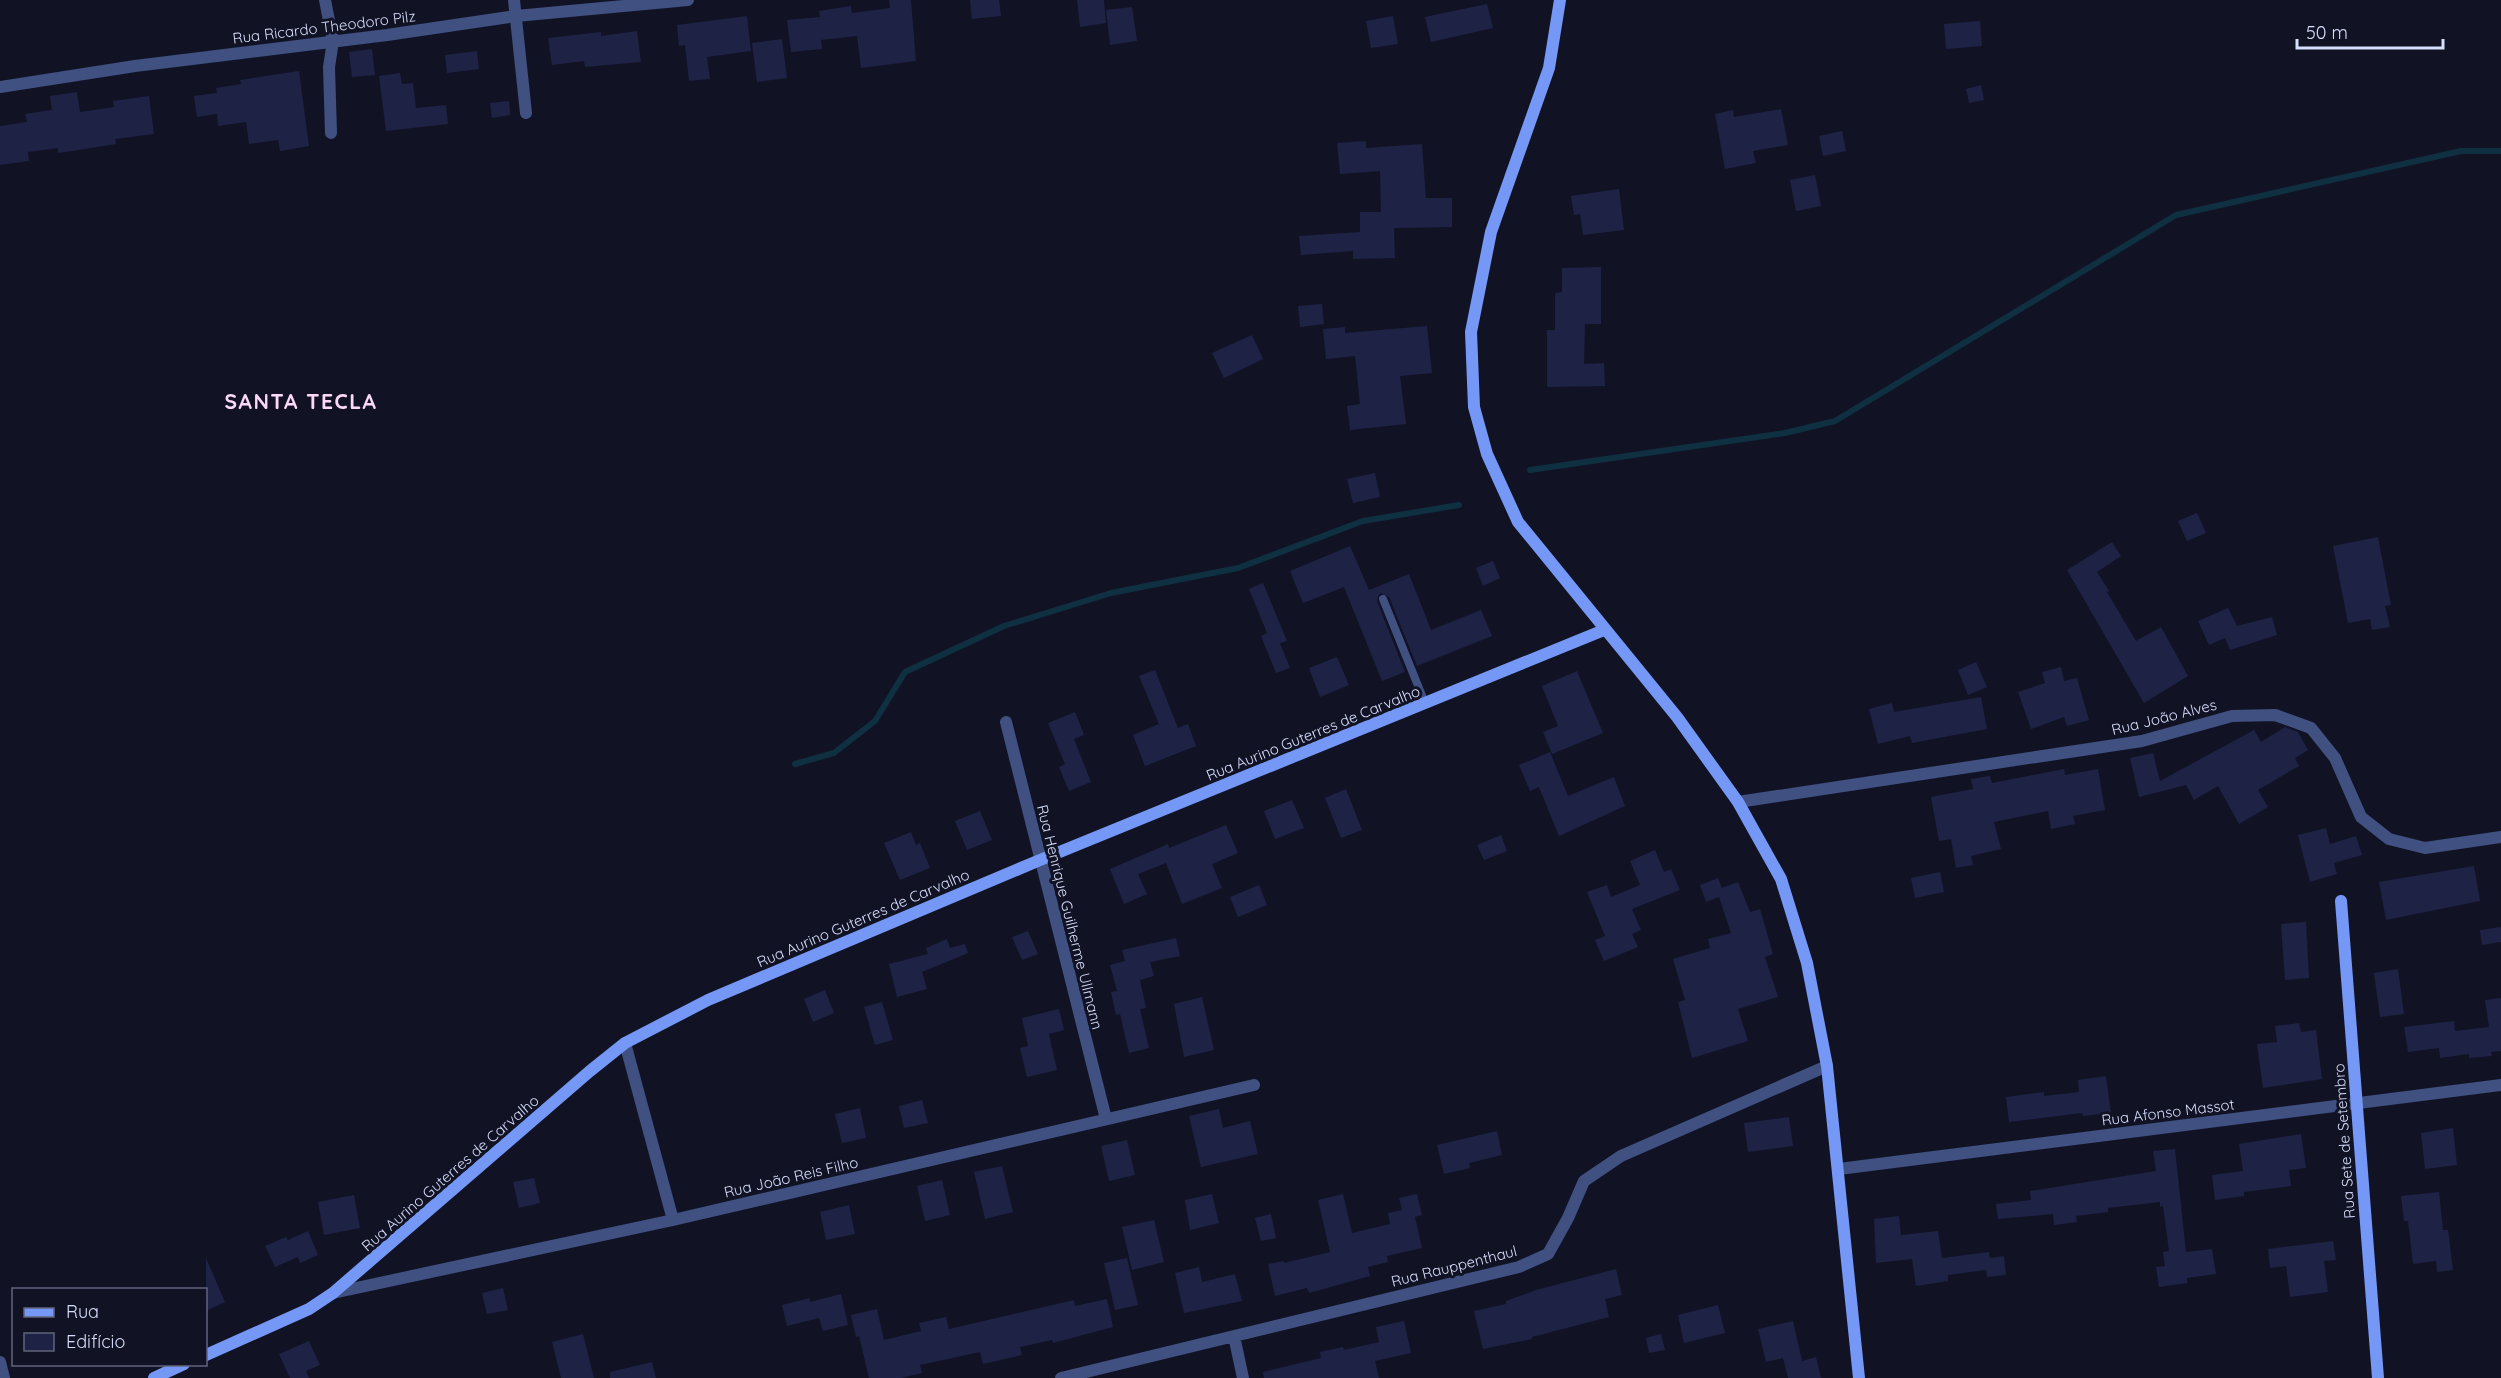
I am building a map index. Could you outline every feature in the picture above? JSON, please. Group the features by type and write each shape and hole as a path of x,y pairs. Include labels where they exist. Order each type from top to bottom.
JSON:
{"street":[{"path":"325,0 333,41 329,67 331,133"},
{"path":"514,0 526,113"},
{"name":"Rua Ricardo Theodoro Pilz","path":"0,87 135,66 516,16 688,0"},
{"path":"1560,0 1549,68 1491,232 1471,332 1474,407 1487,454 1518,522 1677,717 1738,802 1781,879 1807,963 1827,1066 1859,1378"},
{"name":"Rua Aurino Guterres de Carvalho","path":"207,1355 309,1309 333,1293 625,1043 708,1000 1040,860 1604,630"},
{"name":"Rua João Alves","path":"1738,802 2142,741 2232,716 2275,715 2311,728 2335,758 2361,817 2389,839 2425,848 2501,837"},
{"name":"Rua Henrique Guilherme Ullmann","path":"1006,722 1106,1119"},
{"name":"Rua Sete de Setembro","path":"2341,901 2378,1378"},
{"path":"625,1043 673,1220"},
{"name":"Rua Rauppenthaul","path":"1061,1378 1519,1267 1548,1254 1568,1218 1584,1181 1621,1156 1827,1066"},
{"name":"Rua João Reis Filho","path":"333,1293 673,1220 1254,1085"},
{"name":"Rua Afonso Massot","path":"1839,1168 2501,1085"},
{"path":"1234,1336 1243,1378"},
{"path":"0,1362 4,1378"},
{"path":"154,1378 182,1366"}],"lane":[{"path":"1383,599 1425,703"}],"building":[{"path":"889,0 911,0 916,61 861,68 857,36 821,40 822,49 791,52 787,20 820,17 819,11 851,6 852,13 890,8"},
{"path":"970,0 999,0 1001,16 972,19"},
{"path":"1077,0 1104,0 1106,23 1080,27"},
{"path":"1487,4 1493,28 1431,42 1425,17"},
{"path":"1132,7 1137,41 1110,45 1106,10"},
{"path":"747,16 751,51 707,57 710,79 689,81 685,45 679,46 677,25"},
{"path":"1393,16 1398,44 1371,48 1366,21"},
{"path":"1980,21 1982,46 1946,49 1944,24"},
{"path":"637,31 641,62 585,67 584,61 552,65 548,38 601,32 601,36"},
{"path":"782,39 787,78 757,82 752,43"},
{"path":"372,49 375,75 352,77 349,52"},
{"path":"477,51 479,69 447,73 445,55"},
{"path":"299,71 309,146 280,151 278,140 249,144 246,122 218,126 217,114 197,117 194,96 217,93 216,88 241,84 240,80"},
{"path":"400,73 402,84 413,83 416,108 446,105 448,124 386,131 379,76"},
{"path":"1981,85 1984,100 1969,103 1966,89"},
{"path":"77,92 80,112 114,107 113,101 149,96 154,134 115,139 116,144 58,153 58,148 28,152 29,161 0,165 0,126 27,122 25,114 52,110 50,96"},
{"path":"509,101 510,115 492,118 490,103"},
{"path":"1781,109 1788,145 1753,151 1756,163 1725,169 1715,114 1733,110 1734,117"},
{"path":"1842,131 1846,151 1823,156 1819,136"},
{"path":"1366,141 1366,148 1422,144 1426,198 1452,198 1452,227 1394,228 1395,258 1353,259 1353,251 1301,255 1299,236 1360,232 1360,212 1381,212 1380,171 1340,174 1337,143"},
{"path":"1815,175 1821,206 1796,211 1790,180"},
{"path":"1619,189 1624,230 1583,235 1580,214 1574,215 1571,196"},
{"path":"1601,267 1601,324 1585,324 1584,364 1604,363 1605,386 1547,387 1547,330 1555,330 1555,293 1562,292 1562,268"},
{"path":"1322,304 1324,324 1300,327 1298,306"},
{"path":"1427,326 1432,373 1400,376 1406,424 1350,430 1347,406 1360,404 1355,356 1326,359 1323,329 1345,327 1345,333"},
{"path":"1252,335 1263,359 1224,378 1212,353"},
{"path":"1375,473 1380,497 1353,503 1347,479"},
{"path":"2197,513 2206,533 2187,541 2178,521"},
{"path":"2378,537 2391,605 2385,606 2390,627 2372,630 2370,619 2348,623 2333,546"},
{"path":"2112,542 2121,556 2097,572 2109,591 2107,592 2136,641 2161,627 2188,676 2144,703 2067,570"},
{"path":"1350,546 1369,590 1409,574 1431,630 1481,610 1492,636 1417,666 1389,597 1381,593 1377,601 1405,672 1382,681 1344,587 1303,603 1290,571"},
{"path":"1493,561 1500,578 1483,586 1476,568"},
{"path":"1263,583 1287,641 1280,643 1290,668 1276,673 1261,636 1267,633 1249,589"},
{"path":"2228,608 2237,626 2272,617 2277,635 2230,650 2225,638 2209,645 2198,621"},
{"path":"1337,657 1349,685 1320,697 1309,668"},
{"path":"1976,662 1987,687 1968,695 1958,670"},
{"path":"2061,667 2064,681 2077,678 2089,720 2067,726 2064,717 2031,729 2018,692 2045,683 2042,672"},
{"path":"1155,670 1178,728 1188,724 1196,746 1145,766 1133,735 1159,724 1139,676"},
{"path":"1577,671 1603,733 1552,754 1543,732 1558,726 1542,686"},
{"path":"1981,697 1987,729 1912,743 1910,736 1878,744 1869,709 1892,703 1894,712"},
{"path":"1075,712 1084,735 1074,739 1091,782 1069,791 1059,767 1065,764 1048,723"},
{"path":"2285,727 2298,732 2308,750 2295,758 2299,766 2258,790 2268,807 2239,824 2218,786 2194,800 2186,785 2139,797 2130,758 2153,753 2160,781 2254,730 2261,742"},
{"path":"1550,752 1568,796 1614,777 1625,806 1559,836 1539,787 1530,791 1519,765"},
{"path":"2064,769 2065,775 2098,769 2105,810 2073,816 2075,824 2051,829 2048,811 1994,822 2001,849 1971,856 1973,865 1956,868 1951,839 1939,841 1931,797 1973,789 1971,779 1990,776 1992,783"},
{"path":"1346,789 1362,830 1341,838 1325,798"},
{"path":"1292,800 1304,828 1275,839 1264,811"},
{"path":"980,811 992,840 967,850 955,821"},
{"path":"1226,825 1238,853 1212,864 1222,888 1182,904 1166,863 1138,874 1147,894 1124,904 1110,869 1168,844 1169,848"},
{"path":"2326,828 2330,844 2356,836 2362,855 2334,863 2337,874 2310,882 2298,835"},
{"path":"911,832 916,845 920,843 930,868 900,880 884,843"},
{"path":"1501,835 1507,851 1484,860 1477,845"},
{"path":"1655,850 1664,872 1671,869 1680,890 1632,909 1641,930 1632,934 1638,947 1604,961 1595,940 1605,936 1587,892 1607,885 1611,897 1640,885 1630,861"},
{"path":"2474,866 2480,901 2386,920 2379,882"},
{"path":"1940,872 1944,892 1915,898 1911,878"},
{"path":"1718,878 1722,888 1738,882 1750,912 1760,909 1773,954 1765,957 1778,997 1738,1009 1748,1041 1692,1058 1678,1002 1685,1000 1673,959 1710,948 1708,939 1731,933 1719,897 1706,902 1700,885"},
{"path":"1259,885 1267,905 1238,917 1230,897"},
{"path":"2306,922 2309,978 2285,980 2281,924"},
{"path":"2501,927 2501,942 2482,945 2480,930"},
{"path":"1028,931 1038,954 1022,960 1012,937"},
{"path":"1176,938 1180,956 1150,962 1154,976 1140,980 1146,1008 1140,1009 1149,1048 1129,1053 1120,1014 1116,1015 1111,992 1117,991 1110,965 1125,961 1122,950"},
{"path":"947,939 950,948 965,944 968,953 922,972 927,989 897,997 889,964 928,954 926,948"},
{"path":"2398,969 2404,1014 2380,1017 2374,973"},
{"path":"825,990 834,1013 813,1022 804,999"},
{"path":"1202,997 1214,1050 1184,1057 1174,1004"},
{"path":"2501,998 2501,1051 2491,1052 2492,1056 2469,1058 2469,1054 2440,1058 2439,1048 2408,1052 2404,1027 2454,1021 2455,1031 2489,1027 2485,1000"},
{"path":"882,1002 893,1040 875,1045 864,1007"},
{"path":"1059,1009 1064,1030 1049,1034 1057,1070 1027,1077 1020,1048 1028,1046 1022,1018"},
{"path":"2299,1023 2301,1032 2316,1030 2322,1079 2263,1088 2257,1044 2277,1042 2275,1026"},
{"path":"2106,1076 2111,1113 2083,1116 2082,1113 2009,1122 2006,1097 2044,1092 2044,1096 2079,1092 2078,1080"},
{"path":"922,1100 928,1123 904,1128 899,1106"},
{"path":"860,1108 866,1138 842,1143 835,1114"},
{"path":"1219,1109 1223,1128 1250,1121 1258,1154 1201,1167 1189,1116"},
{"path":"1789,1117 1793,1146 1748,1152 1744,1123"},
{"path":"2453,1128 2457,1165 2425,1169 2421,1133"},
{"path":"1497,1131 1502,1155 1469,1163 1470,1168 1444,1174 1437,1145"},
{"path":"2301,1134 2306,1168 2289,1170 2291,1186 2244,1192 2244,1196 2215,1200 2212,1175 2243,1171 2239,1144"},
{"path":"1127,1140 1135,1175 1109,1181 1101,1146"},
{"path":"2175,1149 2186,1252 2212,1249 2216,1274 2187,1278 2187,1283 2159,1287 2156,1267 2165,1266 2163,1252 2169,1251 2163,1206 2160,1207 2160,1202 2108,1208 2108,1212 2076,1216 2077,1222 2054,1225 2053,1214 1998,1219 1996,1204 2031,1200 2030,1191 2156,1171 2153,1151"},
{"path":"1002,1166 1013,1212 985,1219 974,1172"},
{"path":"534,1178 540,1203 519,1208 513,1182"},
{"path":"942,1180 950,1215 925,1221 917,1186"},
{"path":"2439,1192 2443,1230 2448,1230 2453,1270 2437,1272 2436,1261 2413,1264 2408,1221 2404,1221 2401,1196"},
{"path":"1212,1194 1219,1223 1190,1230 1185,1200"},
{"path":"1343,1194 1352,1233 1390,1224 1388,1213 1402,1210 1399,1198 1417,1194 1422,1215 1415,1217 1422,1248 1387,1256 1388,1262 1368,1267 1370,1276 1309,1293 1307,1288 1275,1296 1268,1264 1284,1261 1284,1263 1330,1252 1318,1200"},
{"path":"354,1195 360,1228 324,1235 318,1202"},
{"path":"849,1205 855,1234 826,1240 820,1212"},
{"path":"1271,1214 1276,1238 1261,1241 1255,1218"},
{"path":"1899,1216 1901,1235 1938,1231 1942,1258 1989,1252 1990,1258 2004,1256 2006,1275 1987,1277 1986,1270 1948,1275 1948,1281 1916,1286 1912,1259 1876,1263 1874,1219"},
{"path":"1154,1220 1164,1262 1132,1270 1122,1227"},
{"path":"308,1231 318,1255 300,1263 298,1257 275,1267 265,1246 286,1237 288,1240"},
{"path":"2333,1241 2336,1260 2324,1261 2328,1292 2290,1297 2286,1266 2270,1268 2268,1249"},
{"path":"206,1258 225,1302 207,1311"},
{"path":"1127,1258 1138,1305 1115,1310 1104,1263"},
{"path":"1199,1267 1202,1282 1235,1274 1242,1301 1184,1313 1175,1273"},
{"path":"1616,1269 1622,1295 1605,1299 1609,1317 1532,1337 1532,1339 1483,1349 1474,1311 1506,1304 1506,1301 1536,1290"},
{"path":"503,1288 508,1310 487,1314 482,1293"},
{"path":"841,1294 848,1325 823,1331 819,1318 787,1326 782,1305 810,1298 810,1302"},
{"path":"1107,1299 1113,1327 1053,1343 1052,1340 1020,1347 1022,1355 983,1364 980,1352 920,1365 922,1373 901,1378 869,1378 859,1336 856,1337 851,1315 877,1309 884,1340 921,1331 919,1323 946,1317 949,1329 1074,1300 1075,1306"},
{"path":"1718,1305 1725,1333 1684,1343 1678,1315"},
{"path":"1404,1321 1411,1353 1375,1361 1379,1378 1264,1378 1263,1372 1321,1358 1320,1352 1343,1347 1344,1350 1379,1342 1376,1327"},
{"path":"1793,1321 1802,1361 1816,1357 1821,1378 1788,1378 1783,1358 1766,1362 1758,1329"},
{"path":"583,1334 594,1378 561,1378 552,1342"},
{"path":"1661,1334 1665,1350 1649,1353 1646,1338"},
{"path":"309,1341 320,1365 306,1371 309,1378 290,1378 279,1354"},
{"path":"652,1362 656,1378 610,1378 610,1372"}],"waterway":[{"path":"1530,470 1785,433 1835,421 2176,215 2461,151 2501,151"},
{"path":"795,764 834,753 875,721 905,672 1004,626 1111,593 1238,568 1363,521 1459,505"}],"district":[{"name":"SANTA TECLA","path":"301,401"}]}
